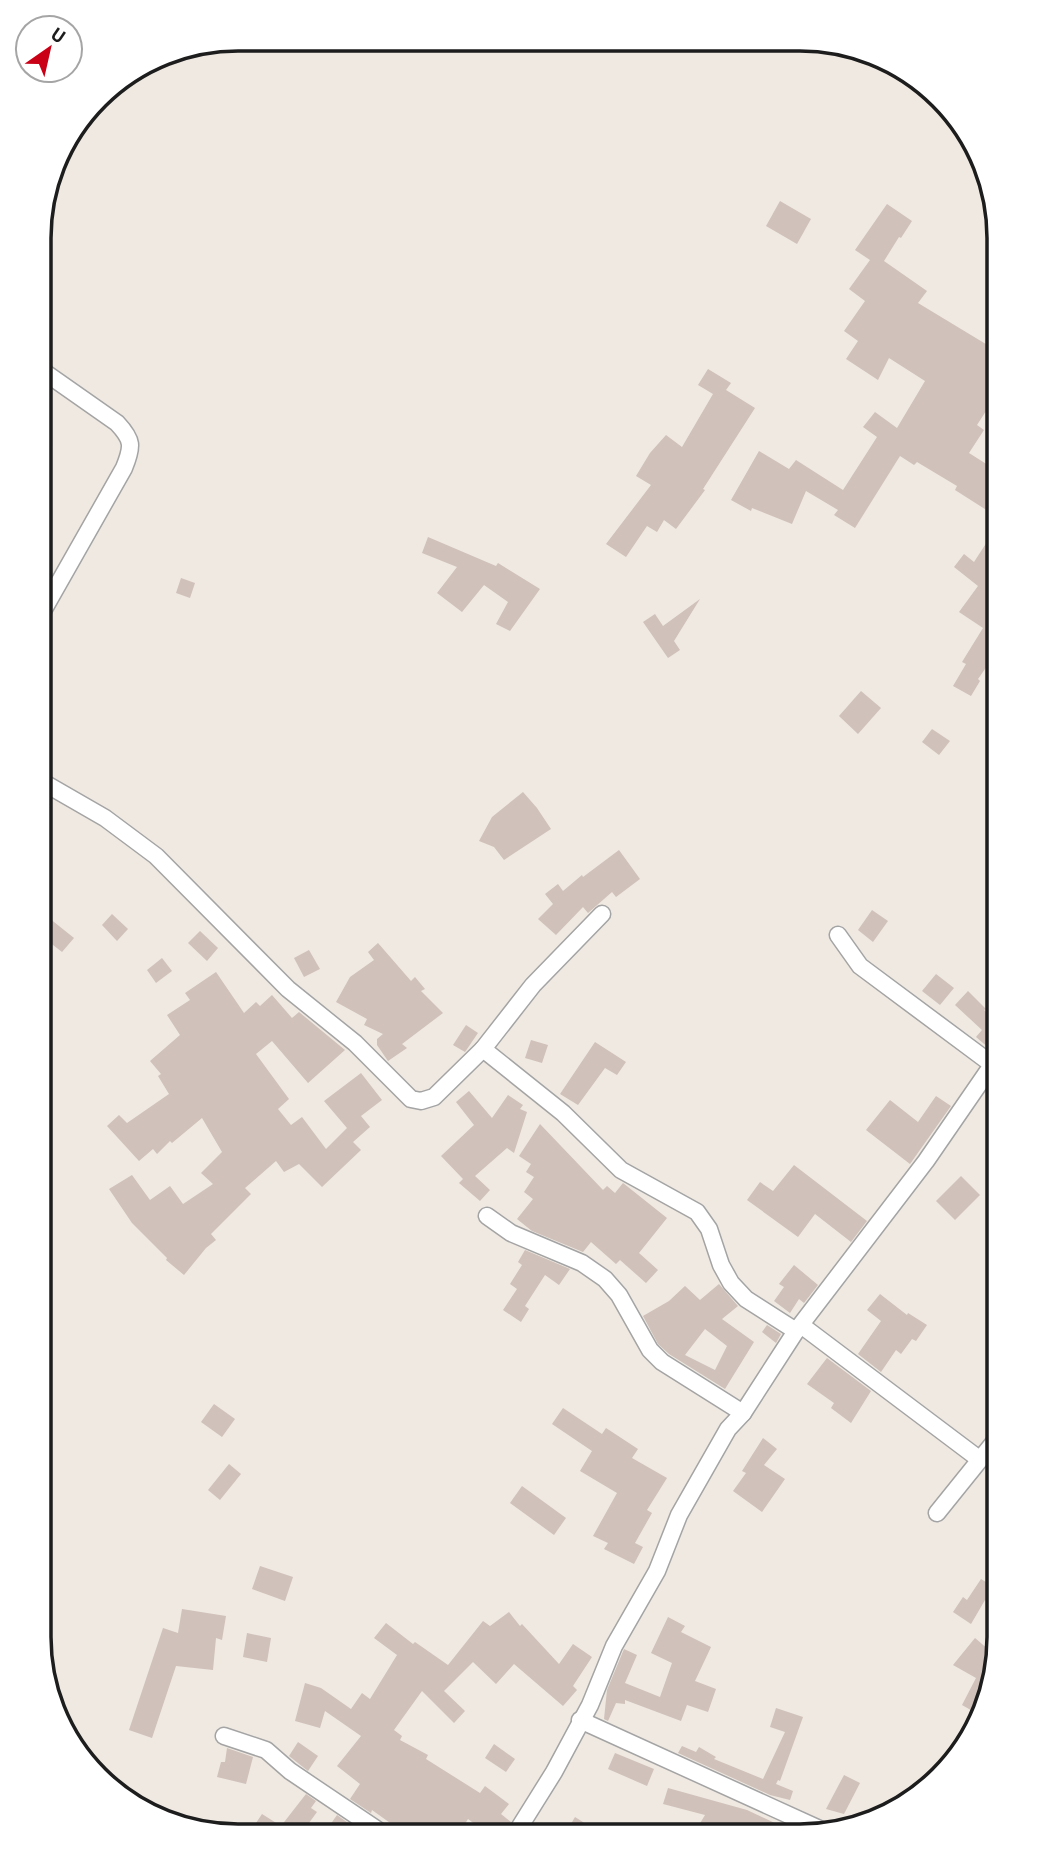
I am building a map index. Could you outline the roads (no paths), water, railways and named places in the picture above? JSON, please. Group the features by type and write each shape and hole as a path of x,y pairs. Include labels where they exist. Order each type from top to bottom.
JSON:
{"street":[{"path":"51,377 117,423 127,434 131,444 124,468 51,597"},
{"path":"51,786 105,818 156,856 288,989 355,1043 411,1099 421,1101 434,1097 483,1049 533,985 602,914"},
{"path":"838,935 860,966 987,1054"},
{"path":"483,1049 562,1113 621,1170 697,1212 709,1229 721,1265 731,1283 746,1299 799,1328 979,1459"},
{"path":"522,1824 554,1772 590,1705 614,1646 657,1571 679,1515 728,1429 743,1413 799,1328 926,1161 987,1073"},
{"path":"487,1216 511,1233 582,1263 605,1279 619,1296 650,1350 662,1362 743,1413"},
{"path":"937,1513 987,1450"},
{"path":"580,1720 808,1824"},
{"path":"224,1736 266,1750 290,1770 369,1824"}]}
